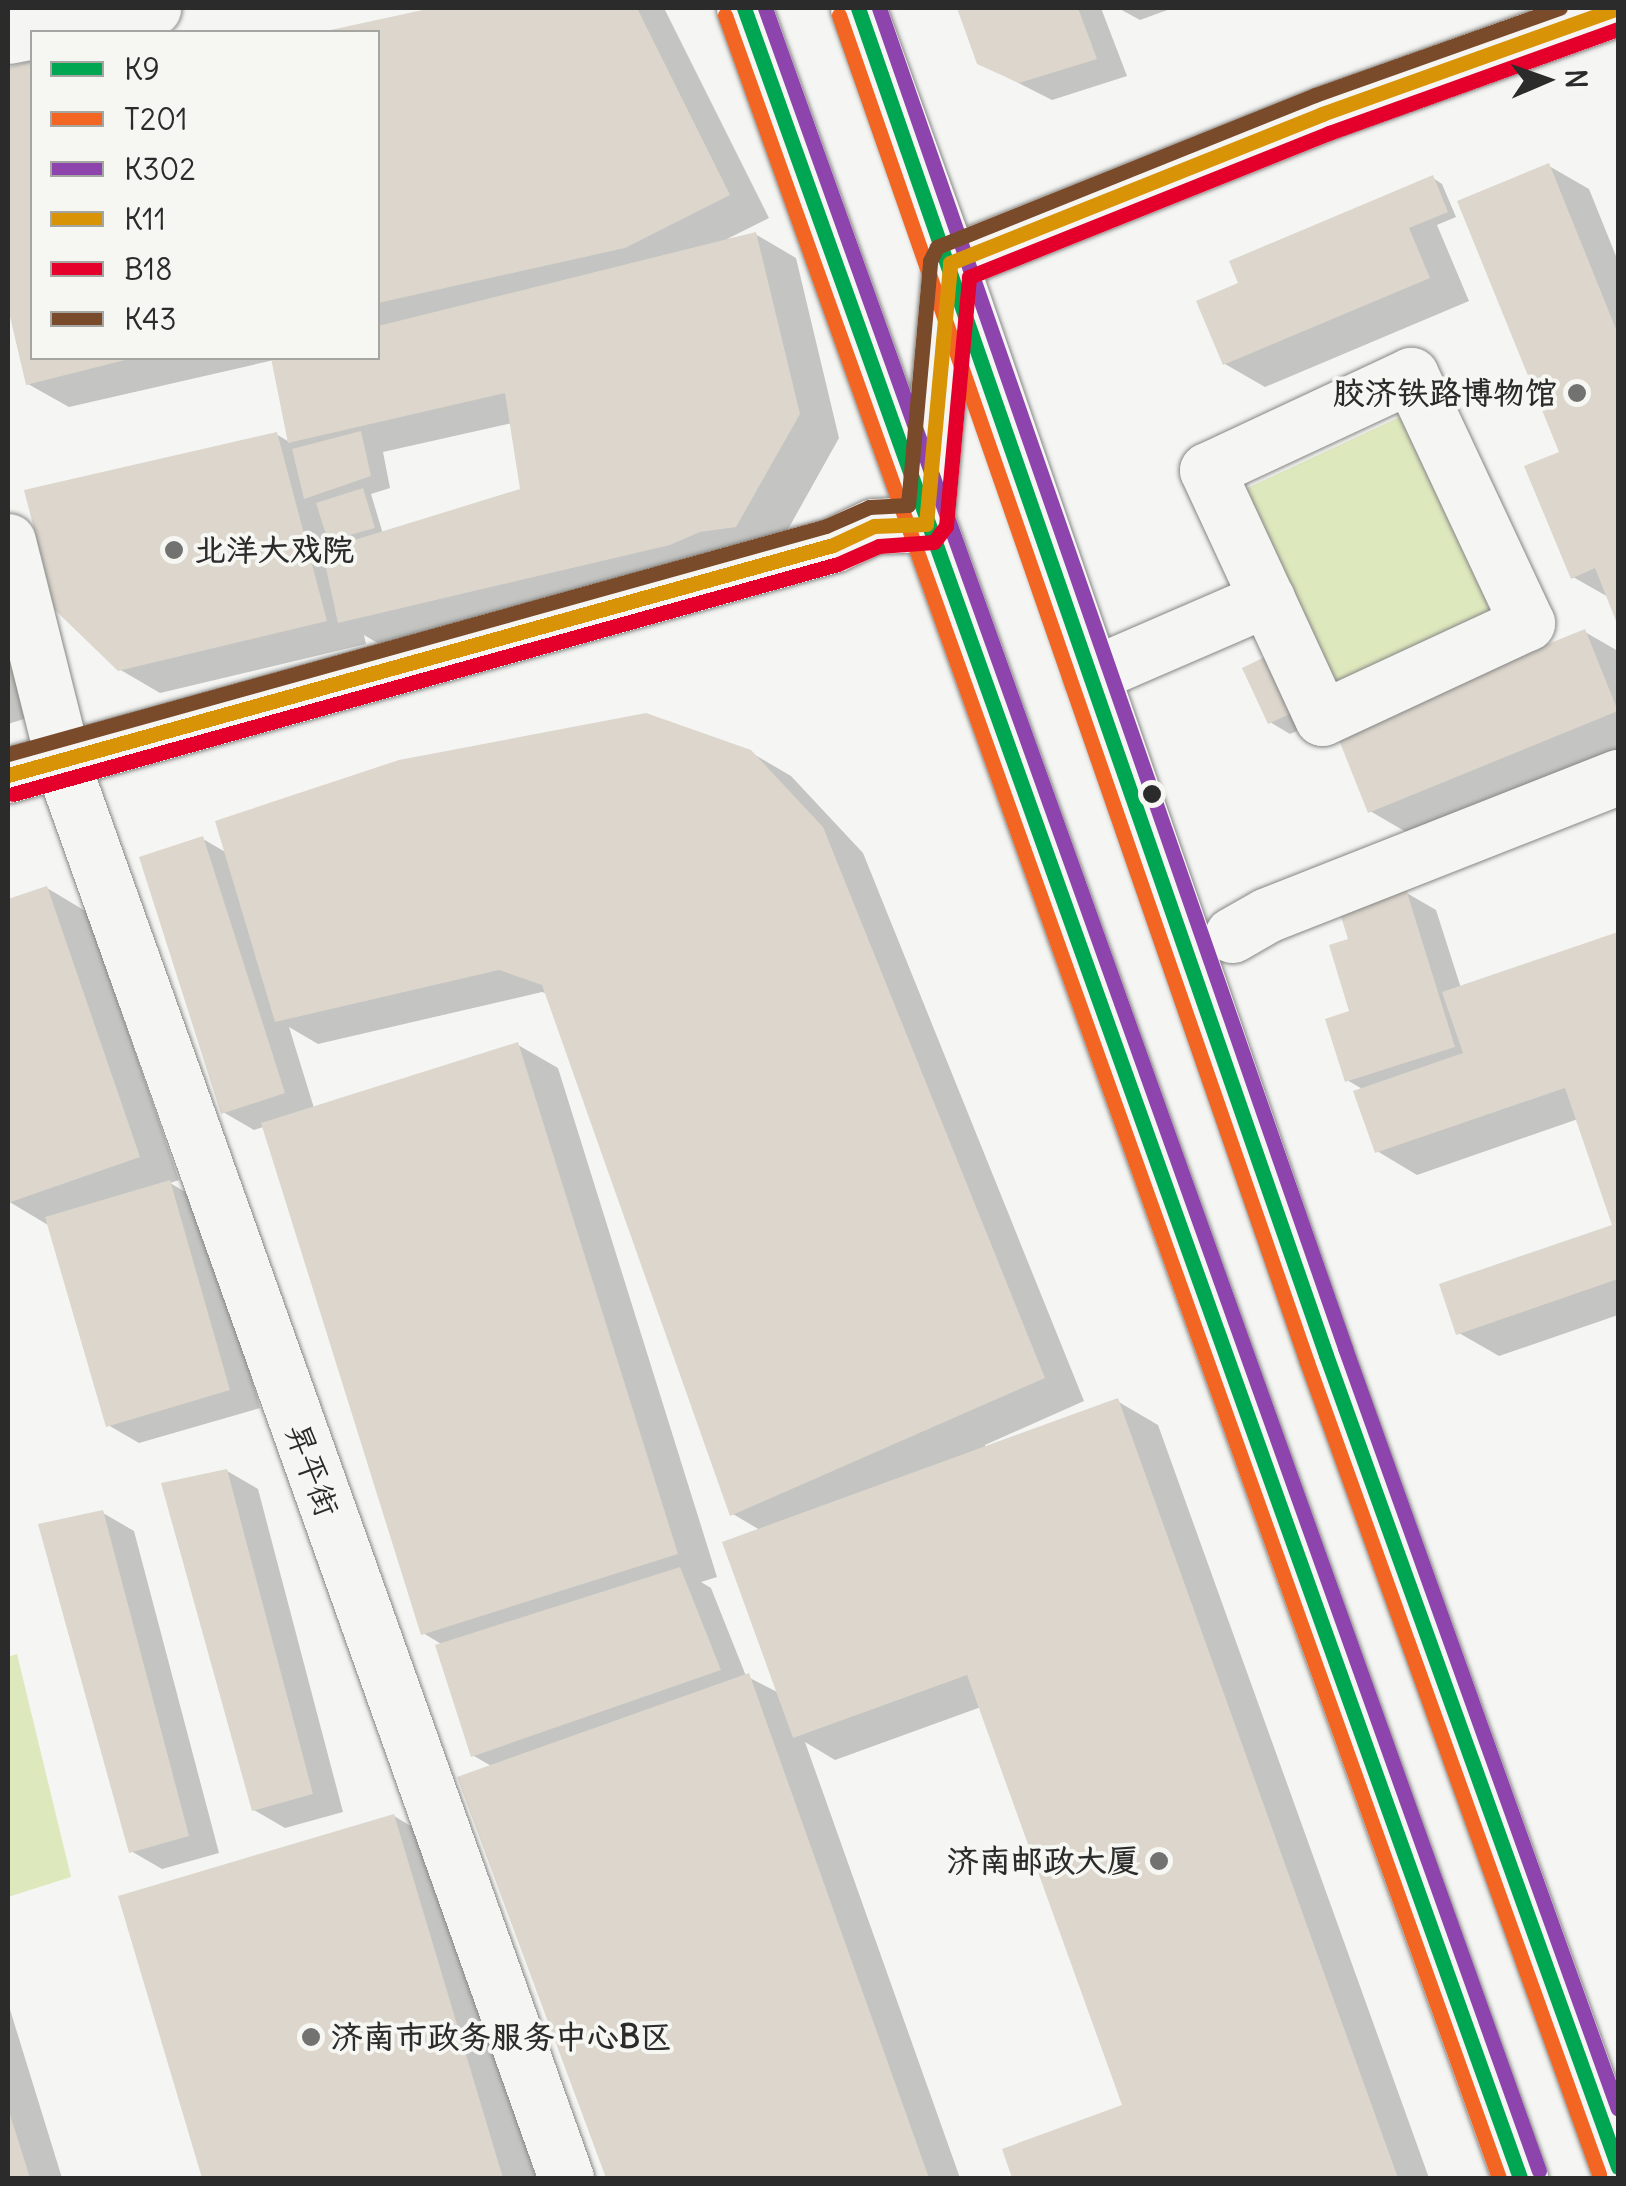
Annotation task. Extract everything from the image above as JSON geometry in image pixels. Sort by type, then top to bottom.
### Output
[{"type":"main road","points":[[39,30],[153,8]]},
{"type":"main road","points":[[744,8],[1520,2178]]},
{"type":"main road","points":[[858,8],[1326,1355],[1618,2167]]},
{"type":"main road","points":[[950,264],[1322,114],[1618,8]]},
{"type":"main road","points":[[926,524],[950,264]]},
{"type":"main road","points":[[1412,375],[1527,623],[1322,718],[1244,610],[1207,470],[1412,375]]},
{"type":"main road","points":[[8,774],[832,546],[874,526],[926,524]]},
{"type":"main road","name":"昇平街","points":[[8,542],[61,760],[566,2178]]},
{"type":"main road","points":[[1092,675],[1244,610]]},
{"type":"main road","points":[[1232,935],[1266,915],[1618,776]]},
{"type":"green space","points":[[1404,415],[1497,618],[1335,693],[1243,490]]},
{"type":"green space","points":[[17,1654],[71,1877],[8,1897],[8,1657]]},
{"type":"building","points":[[432,8],[637,8],[730,195],[625,248],[380,303],[380,30],[331,30]]},
{"type":"building","points":[[957,8],[1078,8],[1097,59],[1019,83],[977,64]]},
{"type":"building","points":[[30,62],[30,360],[125,360],[26,385],[8,308],[8,67]]},
{"type":"building","name":"胶济铁路博物馆","points":[[1549,163],[1618,334],[1618,626],[1595,568],[1571,579],[1524,466],[1559,452],[1457,201]]},
{"type":"building","points":[[1433,175],[1448,212],[1409,228],[1430,278],[1223,365],[1196,301],[1238,283],[1229,261]]},
{"type":"building","points":[[756,232],[800,414],[736,527],[700,532],[670,545],[338,623],[322,550],[520,489],[505,393],[288,443],[271,360],[380,360],[380,326]]},
{"type":"building","points":[[361,431],[371,476],[304,499],[292,449]]},
{"type":"building","name":"北洋大戏院","points":[[277,432],[327,621],[118,671],[55,610],[24,490]]},
{"type":"building","points":[[363,488],[375,528],[328,541],[316,503]]},
{"type":"building","points":[[1585,629],[1618,711],[1368,813],[1335,730]]},
{"type":"building","points":[[1277,651],[1303,708],[1268,724],[1242,668]]},
{"type":"building","points":[[646,713],[751,750],[823,827],[1045,1378],[730,1516],[542,985],[499,970],[275,1022],[215,821],[399,760]]},
{"type":"building","points":[[203,836],[285,1093],[221,1114],[139,857]]},
{"type":"building","points":[[47,886],[140,1157],[8,1203],[8,899]]},
{"type":"building","points":[[1406,889],[1455,1047],[1345,1082],[1325,1019],[1349,1011],[1329,945],[1348,939],[1339,910]]},
{"type":"building","points":[[1618,932],[1618,1279],[1456,1335],[1439,1284],[1612,1225],[1565,1088],[1375,1153],[1353,1091],[1463,1053],[1442,992]]},
{"type":"building","points":[[518,1042],[678,1554],[421,1635],[261,1123]]},
{"type":"building","points":[[170,1180],[230,1390],[106,1427],[45,1217]]},
{"type":"building","name":"济南邮政大厦","points":[[1118,1398],[1398,2178],[1012,2178],[1002,2149],[1122,2105],[967,1675],[793,1738],[722,1542]]},
{"type":"building","points":[[227,1469],[313,1794],[252,1811],[161,1483]]},
{"type":"building","points":[[103,1510],[189,1836],[129,1853],[38,1524]]},
{"type":"building","points":[[680,1567],[721,1670],[471,1757],[435,1645]]},
{"type":"building","points":[[749,1673],[929,2178],[606,2178],[457,1777]]},
{"type":"building","name":"济南市政务服务中心B区","points":[[394,1814],[503,2178],[202,2178],[118,1896]]},
{"type":"building","points":[[8,2108],[30,2178],[8,2178]]},
{"type":"transit line","name":"K9","points":[[744,8],[1520,2178]]},
{"type":"transit line","name":"K302","points":[[765,8],[1539,2171]]},
{"type":"transit line","name":"K9","points":[[858,8],[1326,1355],[1618,2167]]},
{"type":"transit line","name":"K302","points":[[879,8],[1345,1348],[1618,2109]]},
{"type":"transit line","name":"K43","points":[[8,754],[826,526],[869,507],[908,505],[930,261],[937,247],[1315,95],[1560,8]]},
{"type":"transit line","name":"K11","points":[[8,775],[833,545],[874,526],[926,524],[950,263],[1322,114],[1618,8]]},
{"type":"transit line","name":"T201","points":[[725,15],[1499,2178]]},
{"type":"transit line","name":"T201","points":[[839,15],[1307,1362],[1599,2174]]},
{"type":"transit line","name":"B18","points":[[13,794],[838,564],[879,546],[934,542],[946,526],[969,277],[1329,133],[1618,29]]},
{"type":"place","name":"胶济铁路博物馆","points":[[1577,393]]},
{"type":"place","name":"北洋大戏院","points":[[174,550]]},
{"type":"place","name":"济南邮政大厦","points":[[1159,1861]]},
{"type":"place","name":"济南市政务服务中心B区","points":[[311,2037]]}]
